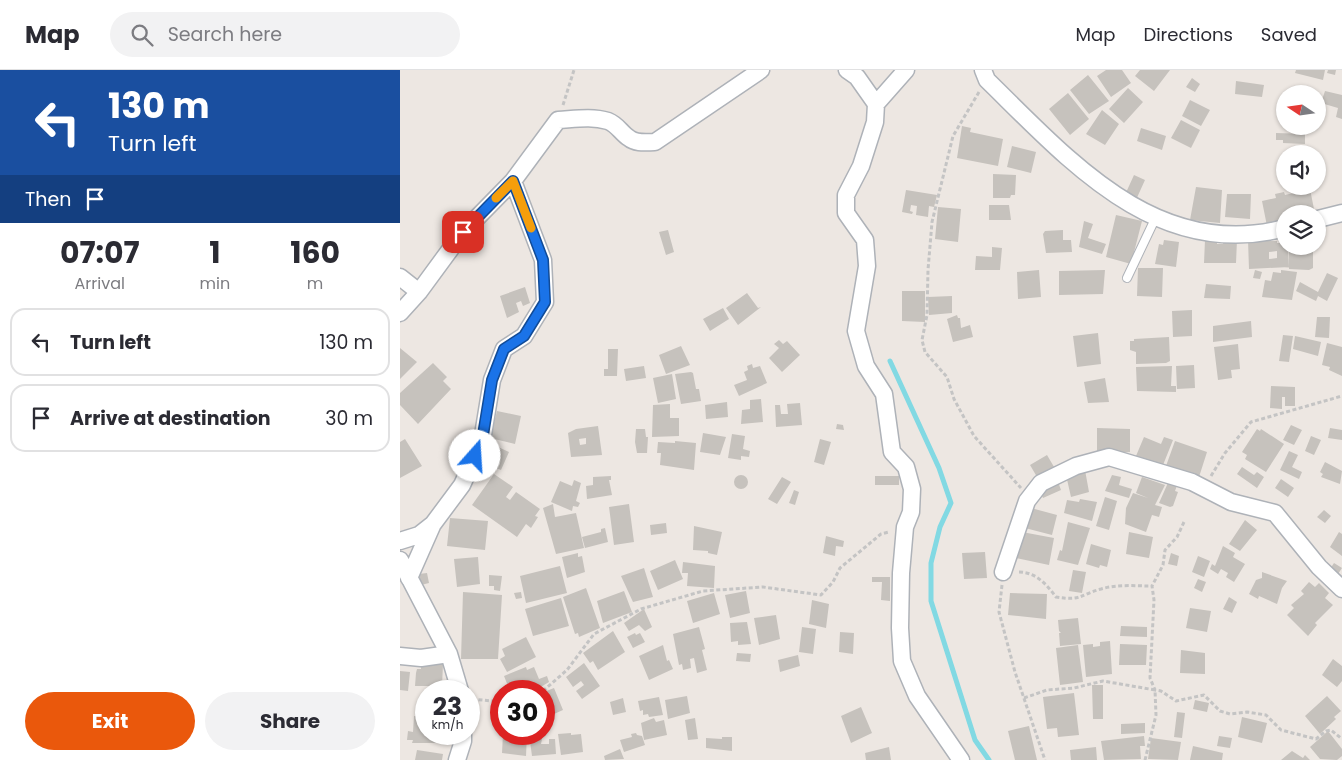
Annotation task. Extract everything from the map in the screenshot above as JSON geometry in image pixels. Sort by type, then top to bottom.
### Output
[{"type":"street","points":[[400,313],[419,292],[463,232],[513,181],[558,120],[579,118],[609,122],[621,128],[628,138],[640,143],[655,142],[762,70]]},
{"type":"street","points":[[847,70],[857,77],[876,104]]},
{"type":"street","points":[[906,70],[876,104],[875,122],[861,166],[846,196],[846,213],[865,240],[867,266],[856,331],[866,366],[884,394],[892,452],[906,466],[912,489],[911,512],[905,527],[900,628],[902,660],[917,696],[961,760]]},
{"type":"street","points":[[985,75],[1076,166],[1113,195],[1155,219],[1199,230],[1234,234],[1267,233],[1276,230]]},
{"type":"street","points":[[409,578],[433,524],[462,485],[482,441],[492,380],[504,349],[524,336],[545,302],[543,260],[513,181]]},
{"type":"street","points":[[1326,217],[1342,212]]},
{"type":"street","points":[[400,277],[419,292]]},
{"type":"street","points":[[1003,572],[1030,497],[1040,484],[1076,466],[1109,457],[1192,482],[1231,502],[1275,513],[1319,566],[1342,589]]},
{"type":"street","points":[[400,541],[419,535],[433,524]]},
{"type":"street","points":[[400,560],[449,654],[457,680]]},
{"type":"street","points":[[400,656],[421,658],[449,654]]},
{"type":"street","points":[[457,760],[463,745]]},
{"type":"lane","points":[[1127,278],[1155,219]]},
{"type":"path","points":[[558,120],[574,70]]},
{"type":"path","points":[[985,75],[952,136],[932,222],[928,270],[928,315],[922,340],[926,352],[947,377],[954,400],[974,436],[1000,467],[1030,497]]},
{"type":"path","points":[[1192,482],[1211,477],[1226,453],[1250,422],[1342,396]]},
{"type":"path","points":[[1145,760],[1156,715],[1155,690],[1150,678],[1154,600],[1152,586],[1163,565],[1166,550],[1184,522]]},
{"type":"path","points":[[555,680],[567,670],[594,634],[641,609],[703,591],[763,588],[821,595],[833,582],[840,568],[881,534],[905,527]]},
{"type":"path","points":[[1045,760],[1024,698],[1000,612],[1003,572],[1024,572],[1044,581],[1056,597],[1066,598],[1081,598],[1101,589],[1152,586]]},
{"type":"path","points":[[1024,698],[1047,690],[1074,688],[1103,681],[1161,691],[1176,701],[1204,695],[1220,711],[1230,714],[1248,712],[1266,715],[1281,730],[1309,739],[1316,739],[1326,731],[1331,730],[1342,739]]},
{"type":"building","points":[[1106,70],[1122,70],[1131,83],[1111,97],[1097,76]]},
{"type":"building","points":[[1140,70],[1170,70],[1154,91],[1135,76]]},
{"type":"building","points":[[1296,70],[1325,70],[1323,80],[1295,73]]},
{"type":"building","points":[[1328,70],[1336,70],[1335,75],[1327,73]]},
{"type":"building","points":[[1088,75],[1109,101],[1089,114],[1070,90]]},
{"type":"building","points":[[1192,78],[1200,84],[1195,92],[1186,87]]},
{"type":"building","points":[[1236,81],[1264,85],[1262,97],[1235,94]]},
{"type":"building","points":[[1128,88],[1143,102],[1124,123],[1109,109]]},
{"type":"building","points":[[1326,91],[1342,95],[1342,119],[1336,117],[1338,108],[1326,104]]},
{"type":"building","points":[[1068,93],[1089,119],[1070,135],[1049,109]]},
{"type":"building","points":[[1190,100],[1210,110],[1201,126],[1182,116]]},
{"type":"building","points":[[1102,110],[1119,124],[1105,145],[1086,134]]},
{"type":"building","points":[[1181,120],[1200,130],[1191,148],[1171,138]]},
{"type":"building","points":[[962,126],[971,128],[970,132],[1003,139],[998,166],[957,158]]},
{"type":"building","points":[[1141,128],[1166,136],[1162,150],[1137,141]]},
{"type":"building","points":[[1276,135],[1305,135],[1305,144],[1283,143],[1283,140],[1276,140]]},
{"type":"building","points":[[1012,146],[1036,152],[1031,173],[1007,167]]},
{"type":"building","points":[[993,174],[1016,175],[1015,195],[1011,195],[1010,198],[993,198]]},
{"type":"building","points":[[1134,175],[1145,180],[1135,202],[1124,197]]},
{"type":"building","points":[[1196,187],[1222,190],[1220,223],[1190,220]]},
{"type":"building","points":[[906,190],[937,195],[934,207],[929,206],[928,217],[916,215],[917,206],[911,205],[910,211],[913,212],[912,214],[902,212]]},
{"type":"building","points":[[1227,194],[1251,194],[1250,219],[1225,217]]},
{"type":"building","points":[[1275,194],[1311,195],[1313,205],[1276,205],[1276,224],[1267,226],[1262,201],[1276,198]]},
{"type":"building","points":[[989,205],[1009,205],[1011,220],[989,220]]},
{"type":"building","points":[[938,207],[961,209],[958,242],[935,239]]},
{"type":"building","points":[[1116,215],[1142,221],[1131,264],[1106,257]]},
{"type":"building","points":[[1084,221],[1093,224],[1088,238],[1106,244],[1102,254],[1079,247]]},
{"type":"building","points":[[668,230],[674,252],[666,255],[659,232]]},
{"type":"building","points":[[1063,230],[1063,240],[1071,240],[1072,252],[1046,253],[1043,234],[1045,231]]},
{"type":"building","points":[[1164,240],[1179,242],[1176,267],[1155,264],[1159,244],[1163,245]]},
{"type":"building","points":[[1205,240],[1217,240],[1217,244],[1223,244],[1224,240],[1237,240],[1236,263],[1204,263]]},
{"type":"building","points":[[1248,240],[1276,241],[1276,251],[1269,252],[1269,259],[1277,258],[1277,255],[1288,255],[1289,267],[1249,269]]},
{"type":"building","points":[[992,247],[1002,248],[1000,270],[975,270],[976,256],[992,257]]},
{"type":"building","points":[[1289,255],[1313,255],[1313,268],[1309,270],[1289,269]]},
{"type":"building","points":[[1138,268],[1163,268],[1162,297],[1137,296]]},
{"type":"building","points":[[1039,270],[1041,297],[1018,299],[1017,272]]},
{"type":"building","points":[[1105,270],[1103,294],[1059,295],[1059,271]]},
{"type":"building","points":[[1255,270],[1262,272],[1260,279],[1253,278]]},
{"type":"building","points":[[1281,270],[1297,272],[1292,300],[1262,297],[1265,280],[1271,281],[1273,272],[1281,273]]},
{"type":"building","points":[[1327,273],[1338,278],[1327,301],[1318,296],[1316,301],[1296,291],[1300,282],[1318,292]]},
{"type":"building","points":[[1206,284],[1231,286],[1230,299],[1204,298]]},
{"type":"building","points":[[525,287],[530,303],[523,306],[521,301],[516,303],[519,312],[507,318],[500,296]]},
{"type":"building","points":[[902,291],[925,291],[925,322],[902,321]]},
{"type":"building","points":[[747,293],[758,308],[761,307],[738,325],[726,308]]},
{"type":"building","points":[[952,296],[952,313],[929,315],[928,297]]},
{"type":"building","points":[[723,308],[729,319],[710,331],[703,319]]},
{"type":"building","points":[[1192,310],[1192,336],[1173,337],[1172,311]]},
{"type":"building","points":[[957,315],[960,318],[961,328],[970,325],[973,337],[953,342],[947,319]]},
{"type":"building","points":[[1317,317],[1330,317],[1329,338],[1315,337]]},
{"type":"building","points":[[1251,321],[1252,337],[1213,342],[1213,326]]},
{"type":"building","points":[[1098,333],[1101,364],[1077,367],[1073,336]]},
{"type":"building","points":[[1283,335],[1293,336],[1289,362],[1279,361]]},
{"type":"building","points":[[1295,336],[1321,342],[1318,356],[1293,349]]},
{"type":"building","points":[[1169,337],[1170,361],[1166,363],[1136,364],[1136,352],[1130,350],[1130,341],[1134,341],[1134,339]]},
{"type":"building","points":[[779,340],[783,344],[787,341],[800,355],[782,372],[769,358],[779,348],[774,344]]},
{"type":"building","points":[[1327,343],[1342,347],[1342,376],[1329,370],[1330,367],[1322,365]]},
{"type":"building","points":[[1238,344],[1240,369],[1231,370],[1232,378],[1218,380],[1214,347]]},
{"type":"building","points":[[681,346],[690,365],[666,374],[659,355]]},
{"type":"building","points":[[400,348],[417,362],[400,379]]},
{"type":"building","points":[[608,349],[618,349],[617,376],[604,376],[604,369],[608,369]]},
{"type":"building","points":[[433,363],[447,377],[443,381],[451,389],[418,424],[400,405],[400,393]]},
{"type":"building","points":[[752,364],[753,368],[760,366],[767,383],[739,396],[734,385],[747,380],[744,372],[748,370],[747,366]]},
{"type":"building","points":[[1194,365],[1195,388],[1177,389],[1176,366]]},
{"type":"building","points":[[644,366],[646,378],[626,381],[624,369]]},
{"type":"building","points":[[1172,366],[1171,386],[1176,386],[1176,392],[1137,391],[1136,367]]},
{"type":"building","points":[[693,373],[696,389],[699,389],[701,401],[681,404],[675,374]]},
{"type":"building","points":[[672,374],[676,399],[658,403],[653,378]]},
{"type":"building","points":[[1105,378],[1109,402],[1088,403],[1084,382]]},
{"type":"building","points":[[1271,386],[1295,387],[1295,406],[1285,406],[1285,397],[1282,397],[1282,409],[1270,408]]},
{"type":"building","points":[[761,399],[763,422],[741,424],[742,410],[750,409],[750,400]]},
{"type":"building","points":[[727,402],[728,417],[706,419],[705,405]]},
{"type":"building","points":[[800,403],[802,425],[776,427],[775,405],[780,405],[781,414],[788,414],[787,404]]},
{"type":"building","points":[[670,404],[670,418],[679,418],[679,436],[652,437],[653,405]]},
{"type":"building","points":[[497,411],[521,416],[515,444],[490,438]]},
{"type":"building","points":[[837,424],[843,425],[844,430],[836,429]]},
{"type":"building","points":[[1291,425],[1302,430],[1294,445],[1283,440]]},
{"type":"building","points":[[598,426],[602,455],[571,457],[568,433],[576,429]],"holes":[[[586,438],[586,444],[580,445],[579,439]]]},
{"type":"building","points":[[1097,428],[1130,429],[1130,452],[1097,453]]},
{"type":"building","points":[[1330,428],[1342,430],[1342,440],[1328,438]]},
{"type":"building","points":[[636,429],[645,429],[646,437],[648,437],[647,453],[637,453],[635,442]]},
{"type":"building","points":[[1257,429],[1260,431],[1261,429],[1284,444],[1266,472],[1245,459],[1247,455],[1242,452]]},
{"type":"building","points":[[703,433],[726,437],[720,455],[700,452]]},
{"type":"building","points":[[732,434],[745,436],[743,449],[750,451],[749,457],[741,456],[741,460],[728,458]]},
{"type":"building","points":[[1311,436],[1321,440],[1314,455],[1305,451]]},
{"type":"building","points":[[1144,437],[1161,444],[1164,437],[1173,440],[1163,465],[1136,456]]},
{"type":"building","points":[[405,439],[422,466],[400,478],[400,442]]},
{"type":"building","points":[[820,439],[831,442],[824,465],[814,462]]},
{"type":"building","points":[[675,441],[696,443],[694,470],[660,465],[661,453],[657,453],[658,442],[675,443]]},
{"type":"building","points":[[1175,441],[1207,452],[1199,477],[1166,466]]},
{"type":"building","points":[[487,442],[509,452],[501,470],[479,461]]},
{"type":"building","points":[[1289,451],[1298,455],[1292,467],[1302,472],[1299,479],[1280,470]]},
{"type":"building","points":[[1047,455],[1057,472],[1040,482],[1030,465]]},
{"type":"building","points":[[1325,462],[1342,471],[1340,484],[1321,477],[1323,474],[1320,472]]},
{"type":"building","points":[[1242,467],[1254,475],[1257,472],[1264,477],[1257,488],[1237,474]]},
{"type":"building","points":[[1085,470],[1089,492],[1071,497],[1066,475]]},
{"type":"building","points":[[494,474],[513,487],[506,497],[510,500],[516,492],[540,509],[535,516],[538,517],[531,528],[526,524],[517,537],[472,505]]},
{"type":"building","points":[[738,475],[744,475],[748,482],[744,489],[738,489],[734,485],[734,479]]},
{"type":"building","points":[[1112,475],[1121,477],[1119,485],[1132,489],[1129,498],[1105,491]]},
{"type":"building","points":[[611,476],[611,480],[609,480],[612,495],[587,499],[586,486],[593,485],[593,477]]},
{"type":"building","points":[[875,476],[899,476],[899,485],[875,485]]},
{"type":"building","points":[[1171,476],[1179,480],[1175,491],[1178,492],[1173,506],[1170,507],[1159,503]]},
{"type":"building","points":[[782,477],[791,482],[777,504],[768,499]]},
{"type":"building","points":[[1142,477],[1165,485],[1155,505],[1162,507],[1159,517],[1152,515],[1146,532],[1125,524],[1126,508],[1133,493],[1148,498],[1136,493]]},
{"type":"building","points":[[1057,479],[1061,490],[1043,498],[1038,488]]},
{"type":"building","points":[[1281,479],[1294,488],[1288,497],[1275,488]]},
{"type":"building","points":[[574,480],[581,483],[576,501],[580,503],[578,507],[573,506],[572,511],[551,502],[560,481],[572,486]]},
{"type":"building","points":[[794,490],[799,492],[795,505],[789,503]]},
{"type":"building","points":[[1105,497],[1117,501],[1109,530],[1096,526]]},
{"type":"building","points":[[1080,499],[1097,502],[1092,521],[1064,513],[1067,500],[1079,502]]},
{"type":"building","points":[[553,504],[555,517],[576,513],[584,548],[556,554],[543,508]]},
{"type":"building","points":[[629,504],[634,542],[614,545],[609,507]]},
{"type":"building","points":[[1031,508],[1057,515],[1052,535],[1025,528]]},
{"type":"building","points":[[1324,510],[1331,516],[1325,523],[1317,517]]},
{"type":"building","points":[[450,518],[488,521],[485,550],[447,546]]},
{"type":"building","points":[[1245,520],[1257,530],[1240,551],[1229,544]]},
{"type":"building","points":[[1068,522],[1090,528],[1078,565],[1057,560],[1060,550],[1062,551]]},
{"type":"building","points":[[666,523],[667,533],[651,535],[650,525]]},
{"type":"building","points":[[694,526],[722,532],[717,555],[708,553],[708,551],[693,550]]},
{"type":"building","points":[[605,528],[608,542],[585,548],[582,537],[601,532],[601,529]]},
{"type":"building","points":[[1022,532],[1054,538],[1049,565],[1016,558]]},
{"type":"building","points":[[1129,532],[1153,537],[1149,558],[1126,554]]},
{"type":"building","points":[[1339,532],[1342,534],[1342,556],[1330,547]]},
{"type":"building","points":[[826,536],[844,541],[843,547],[836,546],[835,556],[823,553]]},
{"type":"building","points":[[1091,544],[1111,550],[1107,567],[1100,565],[1099,568],[1086,564]]},
{"type":"building","points":[[1223,546],[1235,553],[1233,557],[1245,564],[1234,582],[1226,577],[1228,573],[1221,569],[1218,574],[1210,569],[1212,564],[1215,566]]},
{"type":"building","points":[[985,552],[987,578],[964,579],[962,553]]},
{"type":"building","points":[[578,553],[578,557],[582,556],[585,572],[567,578],[562,557]]},
{"type":"building","points":[[1171,553],[1179,556],[1177,566],[1168,564]]},
{"type":"building","points":[[1198,556],[1210,561],[1204,577],[1192,572]]},
{"type":"building","points":[[478,557],[480,584],[457,587],[454,559]]},
{"type":"building","points":[[675,560],[683,579],[658,590],[650,571]]},
{"type":"building","points":[[683,562],[715,566],[714,588],[687,586],[688,573],[682,573]]},
{"type":"building","points":[[1334,563],[1342,568],[1338,574],[1330,569]]},
{"type":"building","points":[[560,566],[567,593],[526,603],[520,576]]},
{"type":"building","points":[[644,568],[653,597],[633,602],[621,576]]},
{"type":"building","points":[[1073,570],[1086,572],[1082,593],[1069,591]]},
{"type":"building","points":[[1262,572],[1287,581],[1282,588],[1277,604],[1259,596],[1258,599],[1249,594],[1256,580],[1262,578]]},
{"type":"building","points":[[427,573],[429,583],[421,585],[419,574]]},
{"type":"building","points":[[489,575],[502,576],[500,591],[494,590],[494,586],[489,586]]},
{"type":"building","points":[[872,577],[890,577],[890,601],[881,600],[882,582],[872,582]]},
{"type":"building","points":[[1198,579],[1206,582],[1202,592],[1194,588]]},
{"type":"building","points":[[1309,582],[1315,587],[1319,583],[1329,593],[1325,598],[1333,605],[1315,623],[1317,625],[1308,636],[1287,615],[1294,608],[1291,605],[1304,594],[1301,591]]},
{"type":"building","points":[[586,588],[600,628],[579,637],[578,633],[575,634],[563,597]]},
{"type":"building","points":[[624,591],[632,612],[603,623],[597,601]]},
{"type":"building","points":[[746,591],[750,613],[730,618],[725,595]]},
{"type":"building","points":[[463,592],[502,595],[498,659],[461,659]]},
{"type":"building","points":[[521,592],[522,598],[516,599],[514,593]]},
{"type":"building","points":[[714,593],[720,614],[693,623],[687,601]]},
{"type":"building","points":[[1010,593],[1047,594],[1046,619],[1008,615]]},
{"type":"building","points":[[1229,597],[1237,602],[1232,613],[1223,609]]},
{"type":"building","points":[[561,598],[569,626],[533,636],[525,609]]},
{"type":"building","points":[[812,600],[829,604],[826,628],[809,624]]},
{"type":"building","points":[[1190,608],[1211,611],[1207,632],[1186,628]]},
{"type":"building","points":[[644,609],[652,627],[645,631],[639,625],[629,631],[624,623]]},
{"type":"building","points":[[776,615],[780,639],[759,645],[754,618]]},
{"type":"building","points":[[1078,618],[1081,644],[1060,646],[1059,633],[1061,633],[1058,620]]},
{"type":"building","points":[[747,622],[751,644],[738,645],[738,641],[731,642],[730,623]]},
{"type":"building","points":[[1121,626],[1147,627],[1147,637],[1120,636]]},
{"type":"building","points":[[699,627],[705,649],[702,650],[707,670],[697,673],[694,658],[690,659],[691,668],[683,670],[682,664],[679,665],[673,634]]},
{"type":"building","points":[[802,627],[816,629],[813,654],[799,652]]},
{"type":"building","points":[[613,631],[625,652],[598,670],[593,661],[590,663],[583,653]]},
{"type":"building","points":[[840,632],[854,633],[853,654],[839,652]]},
{"type":"building","points":[[635,633],[636,635],[640,633],[645,642],[633,648],[627,637]]},
{"type":"building","points":[[526,637],[536,657],[507,672],[500,659],[505,656],[502,649]]},
{"type":"building","points":[[1110,641],[1112,674],[1086,677],[1083,645],[1093,644],[1093,647],[1100,646],[1100,642]]},
{"type":"building","points":[[1120,644],[1147,645],[1146,665],[1119,665]]},
{"type":"building","points":[[663,645],[667,661],[669,660],[673,669],[649,680],[639,656]]},
{"type":"building","points":[[1078,645],[1083,682],[1060,685],[1056,648]]},
{"type":"building","points":[[1181,650],[1205,653],[1205,674],[1180,673]]},
{"type":"building","points":[[737,653],[751,654],[750,662],[736,661]]},
{"type":"building","points":[[798,655],[800,666],[780,672],[778,660]]},
{"type":"building","points":[[1333,659],[1342,666],[1342,681],[1337,687],[1322,675]]},
{"type":"building","points":[[584,663],[600,686],[582,699],[576,691],[584,685],[581,681],[573,687],[566,677]]},
{"type":"building","points":[[421,664],[443,664],[442,680],[415,680],[417,669],[421,669]]},
{"type":"building","points":[[526,667],[527,670],[534,667],[539,679],[547,676],[548,680],[506,680],[504,676]]},
{"type":"building","points":[[400,671],[410,672],[408,691],[400,690]]},
{"type":"building","points":[[1092,685],[1103,685],[1103,719],[1093,719]]},
{"type":"building","points":[[555,690],[563,710],[555,714]]},
{"type":"building","points":[[1074,693],[1079,735],[1058,737],[1057,728],[1047,729],[1043,697]]},
{"type":"building","points":[[687,696],[690,713],[668,719],[665,700]]},
{"type":"building","points":[[1327,696],[1341,711],[1334,717],[1336,719],[1320,734],[1305,716]]},
{"type":"building","points":[[659,697],[663,715],[649,717],[648,714],[643,715],[643,710],[640,711],[638,701]]},
{"type":"building","points":[[623,698],[626,712],[613,715],[610,702]]},
{"type":"building","points":[[1195,700],[1209,703],[1207,712],[1193,709]]},
{"type":"building","points":[[861,707],[872,733],[851,743],[841,716]]},
{"type":"building","points":[[1177,712],[1185,713],[1182,738],[1174,737]]},
{"type":"building","points":[[415,716],[415,743],[412,743],[413,740],[407,740],[408,731],[413,732]]},
{"type":"building","points":[[1242,717],[1267,723],[1262,743],[1238,737]]},
{"type":"building","points":[[654,718],[656,722],[664,720],[667,735],[644,740],[641,723]]},
{"type":"building","points":[[695,718],[698,739],[688,740],[685,720]]},
{"type":"building","points":[[1145,723],[1145,733],[1121,734],[1121,724]]},
{"type":"building","points":[[1029,726],[1037,760],[1015,760],[1008,731]]},
{"type":"building","points":[[1328,731],[1342,749],[1342,756],[1337,760],[1320,759],[1310,747]]},
{"type":"building","points":[[571,733],[571,735],[581,734],[583,752],[561,755],[558,734]]},
{"type":"building","points":[[636,733],[642,736],[645,745],[624,752],[620,740],[632,737],[631,734]]},
{"type":"building","points":[[1144,736],[1145,746],[1140,746],[1141,759],[1104,760],[1101,741]]},
{"type":"building","points":[[1219,736],[1232,738],[1230,748],[1217,746]]},
{"type":"building","points":[[722,737],[732,737],[732,751],[706,748],[706,738],[722,739]]},
{"type":"building","points":[[1151,738],[1181,742],[1178,760],[1148,759]]},
{"type":"building","points":[[555,739],[556,754],[532,756],[530,745],[555,745]]},
{"type":"building","points":[[502,745],[526,745],[526,756],[502,753]]},
{"type":"building","points":[[1193,746],[1223,753],[1222,760],[1190,760]]},
{"type":"building","points":[[889,747],[891,760],[866,760],[865,753]]},
{"type":"building","points":[[1096,747],[1097,760],[1071,760],[1070,750]]},
{"type":"building","points":[[620,749],[624,759],[605,760],[604,756]]},
{"type":"building","points":[[417,750],[443,754],[442,760],[415,760]]},
{"type":"building","points":[[1292,751],[1303,758],[1305,755],[1310,760],[1281,760]]},
{"type":"waterway","points":[[890,361],[939,468],[951,503],[940,527],[931,563],[931,601],[975,740],[989,760]]},
{"type":"slow traffic","points":[[496,198],[513,181],[531,228]]},
{"type":"route","points":[[463,232],[513,181],[543,260],[545,302],[524,336],[504,349],[492,380],[482,441],[475,456]]}]
